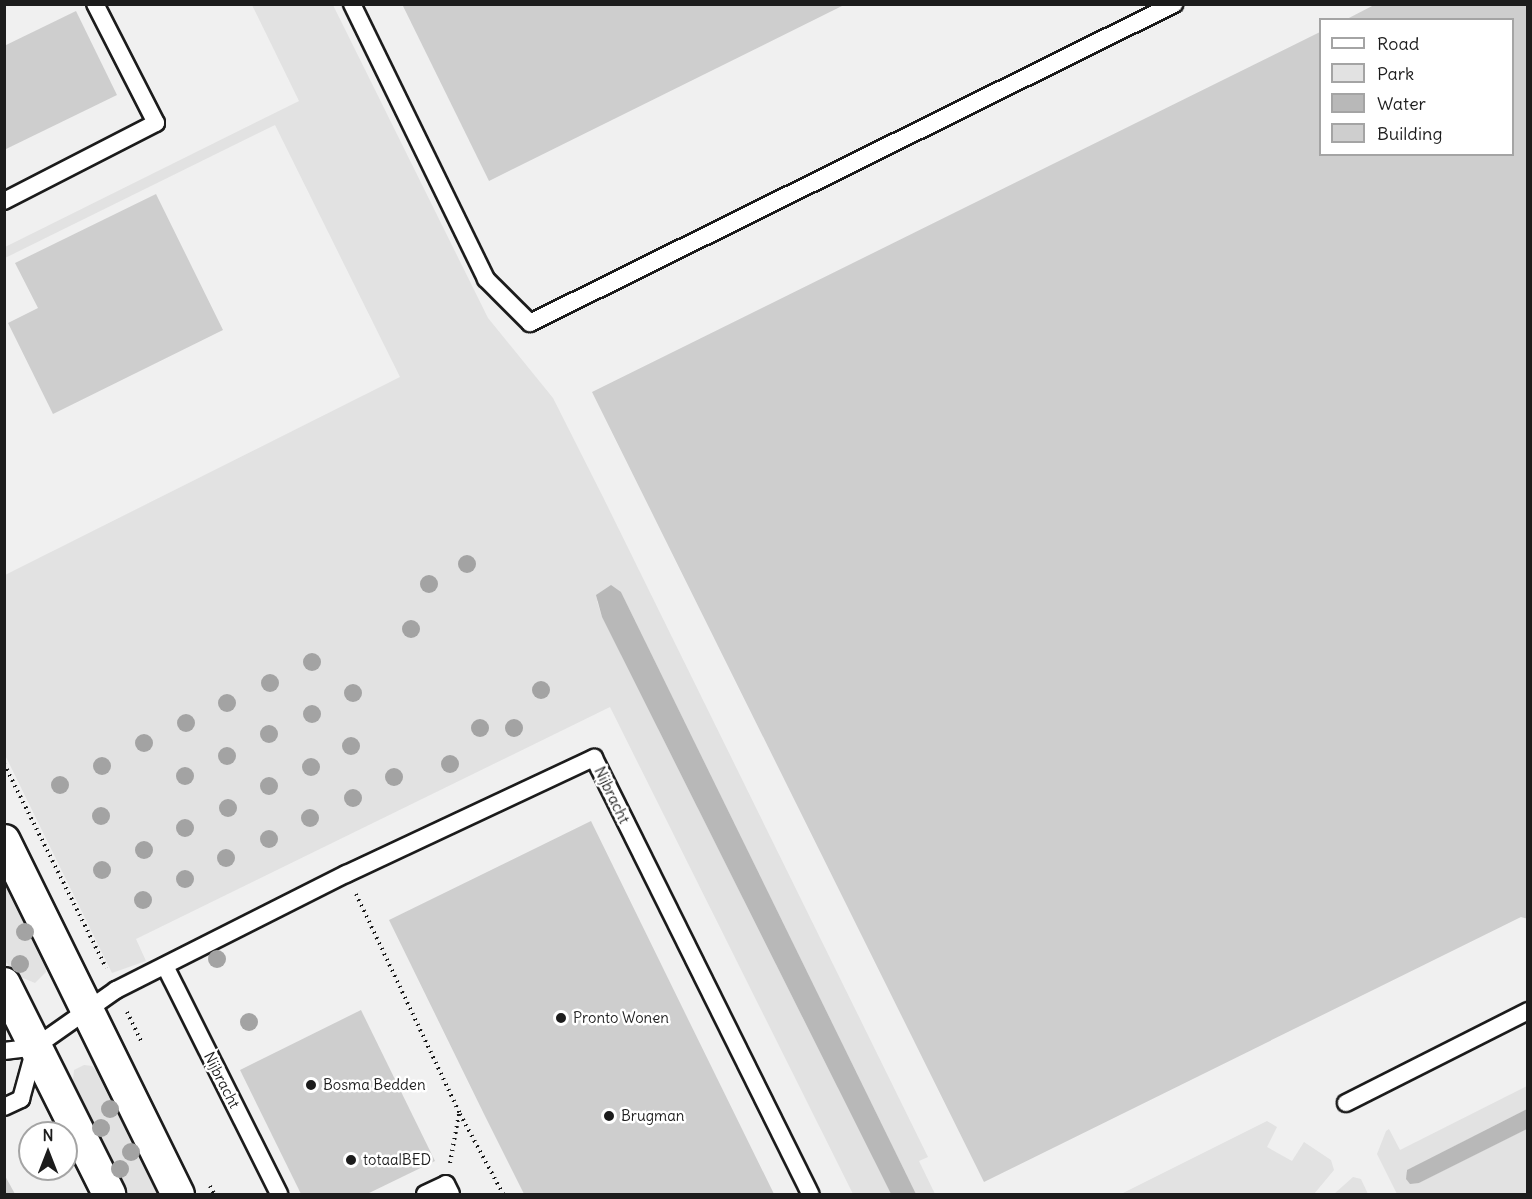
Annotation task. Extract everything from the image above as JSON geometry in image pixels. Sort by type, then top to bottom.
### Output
[{"type":"street","points":[[4,841],[178,1194]]},
{"type":"street","points":[[4,984],[109,1194]]},
{"type":"lane","points":[[4,201],[156,123],[95,4]]},
{"type":"lane","points":[[352,4],[486,279],[530,322],[1174,4]]},
{"type":"lane","name":"Nijbracht","points":[[4,1051],[35,1047],[116,990],[346,874],[594,758],[810,1194]]},
{"type":"lane","name":"Nijbracht","points":[[165,966],[279,1194]]},
{"type":"lane","points":[[1346,1103],[1527,1011]]},
{"type":"lane","points":[[4,1107],[21,1099],[35,1047]]},
{"type":"lane","points":[[425,1194],[448,1189]]},
{"type":"path","points":[[346,874],[460,1114],[503,1194]]},
{"type":"path","points":[[448,1189],[460,1114]]},
{"type":"shaded area","points":[[5,5],[1527,5],[1527,1194],[5,1194]]},
{"type":"green space","points":[[252,5],[333,5],[488,318],[553,398],[928,1157],[919,1161],[935,1194],[916,1194],[621,592],[597,601],[602,617],[891,1194],[853,1194],[610,707],[136,939],[146,961],[112,973],[5,755],[5,575],[400,377],[275,125],[5,258],[5,247],[299,101]]},
{"type":"green space","points":[[4,860],[45,954],[46,972],[35,983],[18,976],[5,961]]},
{"type":"green space","points":[[84,1065],[92,1066],[105,1079],[167,1194],[119,1194],[72,1089],[74,1070]]},
{"type":"green space","points":[[1527,1086],[1527,1109],[1406,1171],[1419,1183],[1527,1129],[1527,1194],[1397,1194],[1377,1154],[1386,1131],[1389,1129],[1400,1150]]},
{"type":"green space","points":[[1267,1121],[1277,1127],[1267,1147],[1292,1161],[1304,1142],[1331,1160],[1334,1170],[1314,1194],[1121,1194]]},
{"type":"green space","points":[[1353,1177],[1361,1179],[1368,1194],[1334,1194]]},
{"type":"water","points":[[611,585],[621,592],[916,1194],[891,1194],[602,617],[596,595]]},
{"type":"water","points":[[1527,1109],[1527,1129],[1419,1183],[1410,1184],[1406,1179],[1407,1170]]},
{"type":"building","points":[[402,4],[846,4],[489,181]]},
{"type":"building","points":[[1376,4],[1528,4],[1528,919],[1521,917],[984,1182],[592,392],[1319,32],[1319,156],[1514,156],[1514,18],[1349,18]]},
{"type":"building","points":[[76,11],[117,95],[4,150],[4,46]]},
{"type":"building","points":[[156,194],[223,330],[53,414],[8,323],[38,308],[15,263]]},
{"type":"building","points":[[591,821],[774,1194],[524,1194],[484,1114],[389,920]]},
{"type":"building","points":[[361,1010],[435,1161],[367,1194],[301,1194],[240,1070]]},
{"type":"building","points":[[4,1174],[15,1194],[4,1194]]},
{"type":"place","name":"Pronto Wonen","points":[[561,1018]]},
{"type":"place","name":"Bosma Bedden","points":[[311,1085]]},
{"type":"place","name":"Brugman","points":[[609,1116]]},
{"type":"place","name":"totaalBED","points":[[351,1160]]}]
